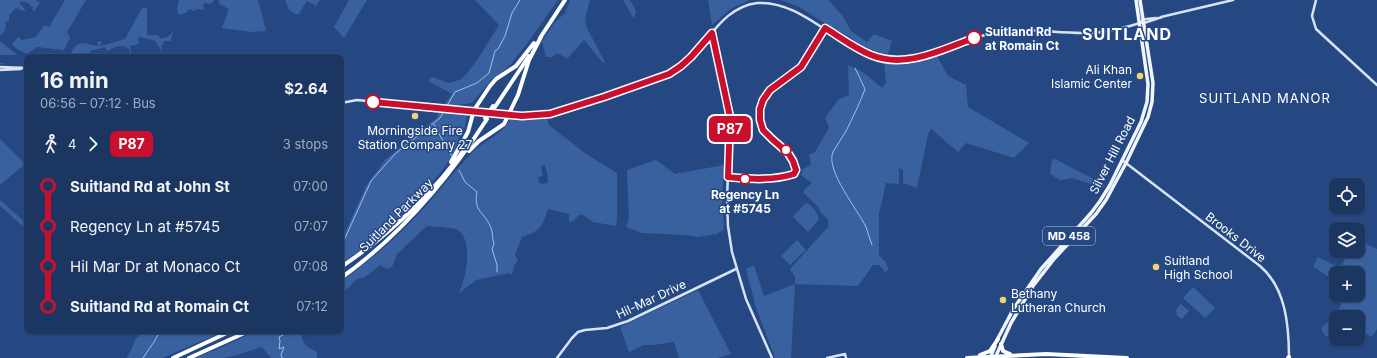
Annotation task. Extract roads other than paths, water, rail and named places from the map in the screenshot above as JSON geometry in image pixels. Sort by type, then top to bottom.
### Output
[{"type":"highway","name":"Suitland Parkway","points":[[494,106],[564,0]]},
{"type":"highway","name":"Suitland Parkway","points":[[344,276],[373,253],[402,226],[430,197],[452,171],[534,43],[564,0]]},
{"type":"highway","points":[[452,171],[475,145],[502,127],[518,95],[529,60],[541,37]]},
{"type":"highway","points":[[438,182],[451,164],[468,134],[471,126],[473,111],[493,81],[516,66],[534,43]]},
{"type":"highway","name":"Suitland Parkway","points":[[344,265],[368,248],[413,208],[438,182],[486,119]]},
{"type":"highway","points":[[172,358],[224,334]]},
{"type":"highway","points":[[189,358],[242,334]]},
{"type":"highway","points":[[973,358],[989,352],[998,339]]},
{"type":"highway","points":[[1001,344],[1005,353],[1016,355]]},
{"type":"highway","points":[[967,358],[1060,354],[1127,358]]},
{"type":"main road","name":"Silver Hill Road","points":[[993,357],[998,339],[1012,312],[1032,281],[1048,259],[1096,207],[1106,192],[1143,117],[1148,97],[1148,79],[1143,22],[1136,0]]},
{"type":"main road","name":"Silver Hill Road","points":[[993,357],[1030,290],[1054,259],[1098,211],[1106,200],[1148,117],[1153,96],[1152,73],[1140,0]]},
{"type":"street","points":[[344,102],[357,100],[531,117],[554,114],[658,79],[681,66],[691,57],[727,16],[750,4],[766,2],[789,7],[803,14],[855,47],[871,55],[881,58],[909,60],[985,35],[1000,32],[1019,30],[1087,33],[1115,29],[1232,0]]},
{"type":"street","points":[[1316,0],[1312,16],[1316,29],[1377,84]]},
{"type":"street","points":[[728,177],[760,180],[794,174],[796,172],[788,153],[763,130],[760,120],[760,109],[763,100],[770,90],[801,67],[825,28]]},
{"type":"street","points":[[712,33],[730,117],[726,192],[728,226],[736,269],[746,299],[772,358]]},
{"type":"street","points":[[704,42],[712,43],[714,45]]},
{"type":"street","points":[[0,67],[24,68]]},
{"type":"street","points":[[0,70],[24,68]]},
{"type":"street","name":"Brooks Drive","points":[[1122,160],[1260,266],[1269,275],[1274,283],[1285,312],[1287,321],[1289,358]]},
{"type":"street","name":"Hil-Mar Drive","points":[[557,358],[578,332],[611,327],[628,321],[736,269]]},
{"type":"street","points":[[827,358],[845,354],[846,358]]},
{"type":"waterway","points":[[344,240],[371,181],[395,154],[440,118],[455,92],[477,83],[489,73],[495,51],[498,49],[505,36],[512,13],[520,0]]},
{"type":"waterway","points":[[855,68],[865,89],[846,131],[833,152],[832,160],[838,179],[866,227],[872,245]]},
{"type":"waterway","points":[[434,124],[452,156]]},
{"type":"waterway","points":[[459,170],[465,182],[477,192],[476,199],[478,208],[491,228],[494,244],[492,249],[497,265],[497,272]]},
{"type":"waterway","points":[[143,358],[158,334]]},
{"type":"waterway","points":[[282,358],[281,355],[284,347],[279,349],[279,337],[283,334]]},
{"type":"place","name":"Suitland Rd at Romain Ct","points":[[974,38]]},
{"type":"place","name":"Ali Khan Islamic Center","points":[[1140,76]]},
{"type":"place","name":"Morningside Fire Station Company 27","points":[[415,116]]},
{"type":"place","name":"Regency Ln at #5745","points":[[745,179]]},
{"type":"place","name":"Suitland High School","points":[[1156,267]]},
{"type":"place","name":"Bethany Lutheran Church","points":[[1003,300]]},
{"type":"district","name":"SUITLAND","points":[[1127,34]]},
{"type":"district","name":"SUITLAND MANOR","points":[[1265,98]]}]
